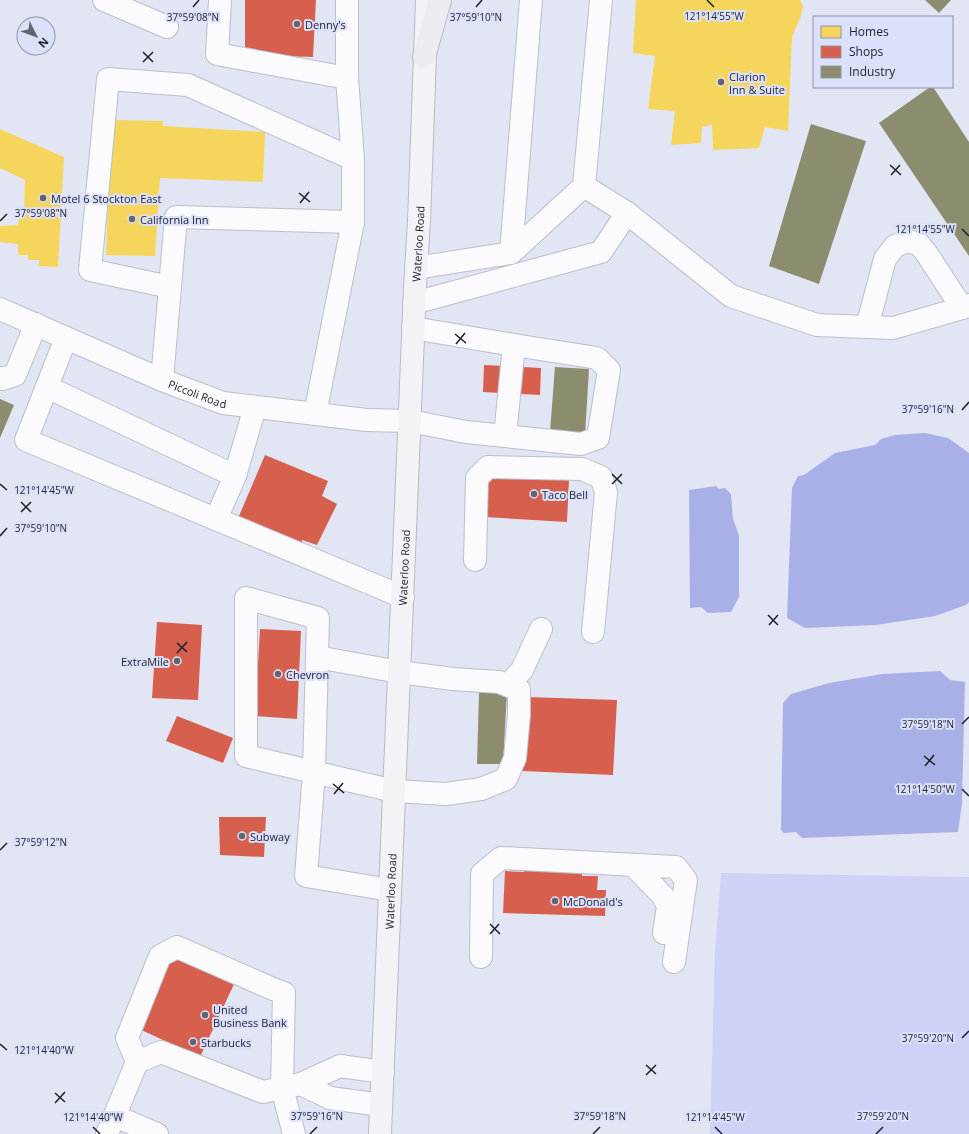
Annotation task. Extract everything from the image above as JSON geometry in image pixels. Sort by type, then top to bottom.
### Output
[{"type":"highway","points":[[424,57],[440,0]]},
{"type":"main road","name":"Waterloo Road","points":[[380,1134],[414,303],[419,222],[427,0]]},
{"type":"street","points":[[104,0],[167,27]]},
{"type":"street","points":[[220,0],[217,54],[347,78]]},
{"type":"street","points":[[315,414],[353,222],[353,159],[347,78],[348,0]]},
{"type":"street","points":[[511,253],[531,0]]},
{"type":"street","points":[[416,268],[511,253],[584,186],[601,0]]},
{"type":"street","points":[[170,287],[90,270],[108,79],[188,85],[353,159]]},
{"type":"street","points":[[584,186],[627,213],[732,296],[817,325],[866,327],[893,328],[966,307],[919,244],[907,241],[895,246],[885,259],[866,327]]},
{"type":"street","points":[[414,303],[601,252],[627,213]]},
{"type":"street","points":[[162,380],[176,217],[353,222]]},
{"type":"street","name":"Piccoli Road","points":[[0,309],[162,380],[223,403],[366,420],[410,421],[466,432],[581,444],[598,438],[609,370],[597,358],[514,344]]},
{"type":"street","points":[[0,378],[2,379],[15,375],[36,324]]},
{"type":"street","points":[[413,328],[514,344],[505,436]]},
{"type":"street","points":[[66,338],[26,440],[402,597]]},
{"type":"street","points":[[47,387],[235,476]]},
{"type":"street","points":[[216,519],[235,476],[255,407]]},
{"type":"street","points":[[475,560],[478,478],[488,467],[582,469],[601,477],[606,492],[593,632]]},
{"type":"street","points":[[317,657],[399,672],[453,679],[493,681],[519,690],[519,715],[514,758],[506,780],[481,789],[446,794],[394,791],[314,772],[246,756],[246,598],[318,618],[314,772],[306,876],[390,890]]},
{"type":"street","points":[[508,685],[522,670],[541,629]]},
{"type":"street","points":[[481,957],[482,874],[501,858],[676,867],[686,880],[667,962],[668,906],[663,896],[633,865]]},
{"type":"street","points":[[137,1062],[127,1038],[160,956],[177,947],[273,989],[284,992],[292,1086],[294,1134]]},
{"type":"street","points":[[157,1134],[111,1125],[137,1062],[161,1052],[263,1092],[292,1086],[340,1066],[383,1072]]},
{"type":"street","points":[[292,1086],[330,1098],[381,1105]]},
{"type":"shaded area","points":[[925,433],[948,438],[969,453],[969,602],[966,605],[935,616],[876,625],[805,628],[787,618],[792,488],[798,476],[804,475],[835,453],[875,445],[881,439],[895,435]]},
{"type":"shaded area","points":[[716,486],[719,489],[725,488],[731,494],[733,519],[739,535],[739,597],[731,612],[708,613],[701,607],[690,608],[689,490]]},
{"type":"shaded area","points":[[940,671],[950,680],[965,682],[962,803],[958,832],[802,838],[796,832],[784,833],[781,830],[783,703],[791,694],[829,683],[882,674]]},
{"type":"shaded area","points":[[721,873],[969,877],[969,1134],[710,1134],[715,952]]},
{"type":"building: Homes","name":"Clarion Inn & Suite","points":[[636,0],[800,0],[803,6],[801,16],[792,37],[788,131],[765,127],[759,148],[713,150],[712,125],[702,127],[701,143],[671,145],[675,111],[648,109],[655,56],[633,53]]},
{"type":"building: Homes","name":"California Inn","points":[[111,120],[163,121],[163,126],[265,132],[263,182],[160,178],[155,256],[106,255]]},
{"type":"building: Homes","name":"Motel 6 Stockton East","points":[[0,129],[64,157],[58,267],[39,266],[39,260],[28,260],[28,255],[18,255],[18,244],[0,242],[0,226],[18,225],[20,216],[24,216],[25,180],[0,168]]},
{"type":"building: Shops","points":[[245,0],[316,0],[313,57],[245,55]]},
{"type":"building: Shops","points":[[484,365],[541,368],[540,395],[483,392]]},
{"type":"building: Shops","points":[[265,455],[328,481],[322,496],[337,504],[317,545],[302,540],[302,544],[239,516]]},
{"type":"building: Shops","points":[[486,476],[569,480],[567,522],[485,517]]},
{"type":"building: Shops","name":"ExtraMile","points":[[157,622],[202,625],[198,700],[152,698]]},
{"type":"building: Shops","name":"Chevron","points":[[260,629],[301,631],[297,719],[255,716]]},
{"type":"building: Shops","points":[[527,697],[617,700],[613,775],[522,771]]},
{"type":"building: Shops","points":[[177,716],[233,738],[223,763],[166,741]]},
{"type":"building: Shops","name":"Subway","points":[[219,817],[266,817],[264,857],[220,855]]},
{"type":"building: Shops","name":"McDonald's","points":[[524,867],[582,868],[582,876],[598,876],[597,890],[606,890],[605,916],[503,913],[505,871],[524,872]]},
{"type":"building: Shops","points":[[172,953],[235,982],[200,1057],[137,1028]]},
{"type":"building: Industry","points":[[925,0],[951,0],[939,13]]},
{"type":"building: Industry","points":[[929,88],[934,88],[969,142],[969,256],[879,123]]},
{"type":"building: Industry","points":[[811,124],[866,141],[819,284],[769,266]]},
{"type":"building: Industry","points":[[555,367],[589,369],[585,435],[550,432]]},
{"type":"building: Industry","points":[[0,399],[14,405],[0,438]]},
{"type":"building: Industry","points":[[507,692],[503,764],[477,764],[479,693]]},
{"type":"place","name":"Denny's","points":[[297,24]]},
{"type":"place","name":"Clarion Inn & Suite","points":[[721,82]]},
{"type":"place","name":"Motel 6 Stockton East","points":[[43,198]]},
{"type":"place","name":"California Inn","points":[[132,219]]},
{"type":"place","name":"Taco Bell","points":[[534,494]]},
{"type":"place","name":"ExtraMile","points":[[177,661]]},
{"type":"place","name":"Chevron","points":[[278,674]]},
{"type":"place","name":"Subway","points":[[242,836]]},
{"type":"place","name":"McDonald's","points":[[555,901]]},
{"type":"place","name":"United Business Bank","points":[[205,1015]]},
{"type":"place","name":"Starbucks","points":[[193,1042]]}]
